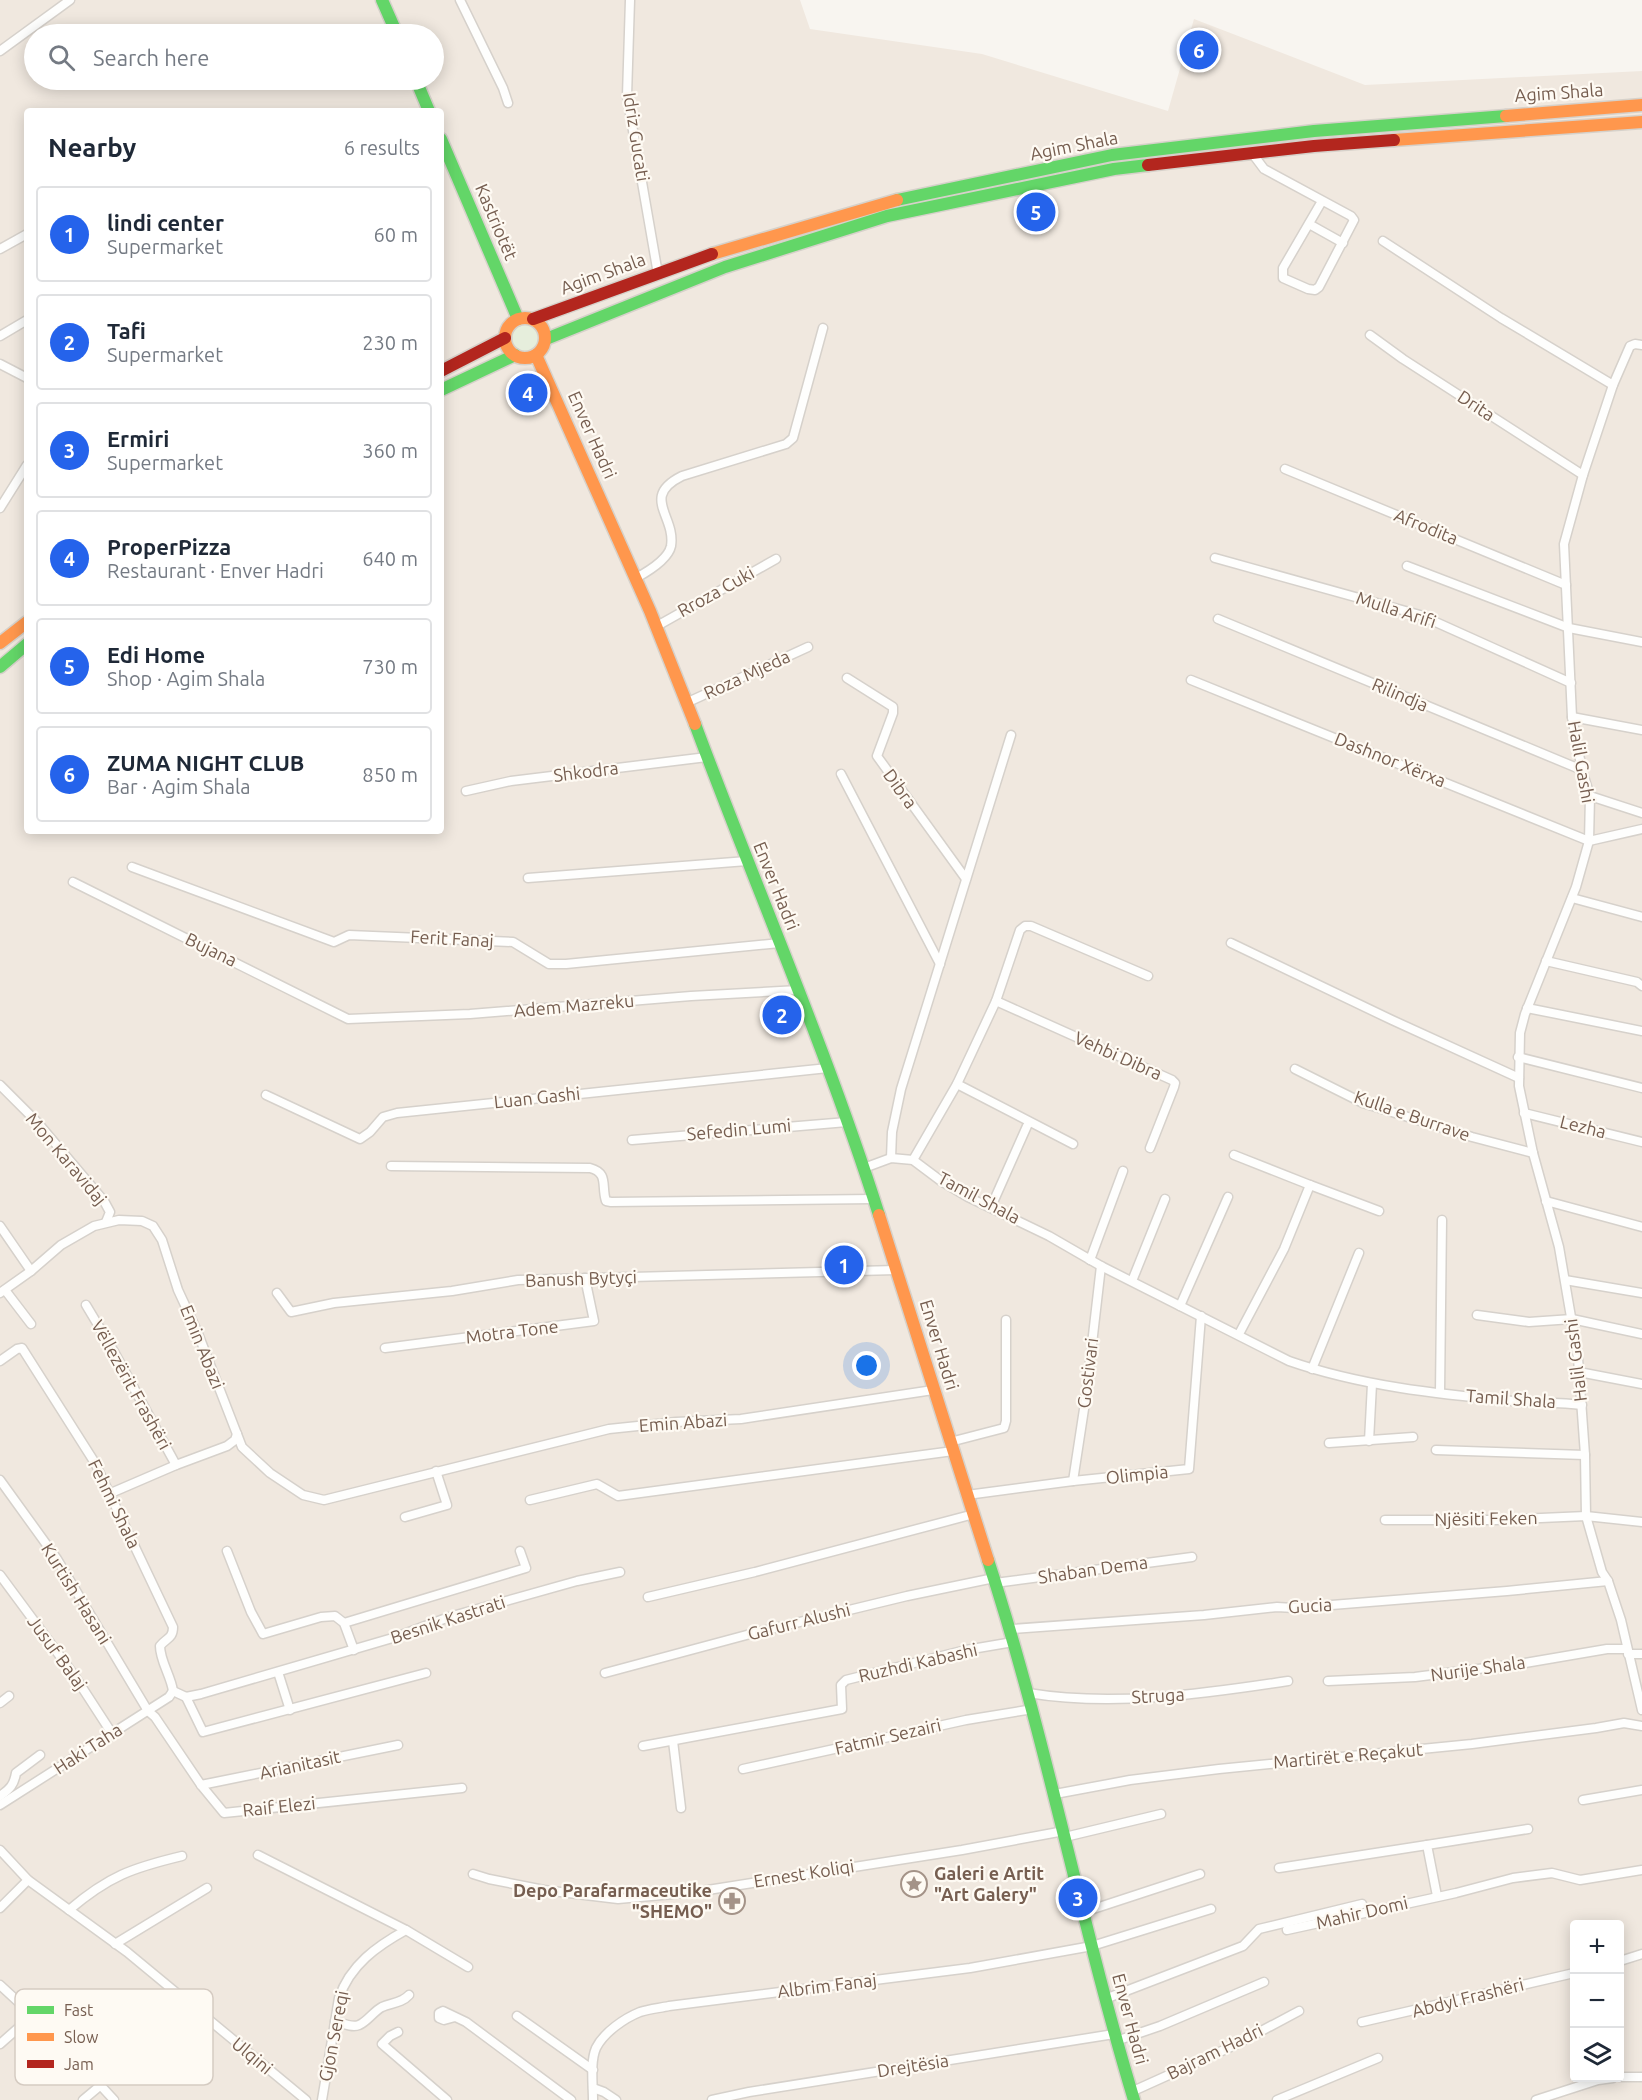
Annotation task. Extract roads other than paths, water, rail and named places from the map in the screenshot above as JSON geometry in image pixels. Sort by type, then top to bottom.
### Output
[{"type":"main road","points":[[382,0],[393,24]]},
{"type":"main road","points":[[420,90],[428,108]]},
{"type":"main road","name":"Agim Shala","points":[[518,319],[533,320],[721,251],[884,203],[1112,155],[1314,130],[1642,105]]},
{"type":"main road","name":"Agim Shala","points":[[546,339],[726,267],[888,216],[1114,169],[1314,146],[1642,122]]},
{"type":"main road","name":"Kastriotët","points":[[444,146],[518,319]]},
{"type":"main road","points":[[515,356],[507,346],[505,338],[508,327],[518,319]]},
{"type":"main road","points":[[444,389],[515,356],[529,358],[536,355],[544,346],[546,339],[542,327],[533,320]]},
{"type":"main road","points":[[444,369],[505,338]]},
{"type":"main road","name":"Enver Hadri","points":[[536,355],[657,626],[799,990],[864,1168],[1012,1636],[1055,1794],[1115,2038],[1133,2096]]},
{"type":"main road","points":[[0,643],[24,624]]},
{"type":"main road","points":[[0,667],[24,647]]},
{"type":"street","points":[[37,24],[70,0]]},
{"type":"street","points":[[460,0],[503,88],[508,103]]},
{"type":"street","name":"Idriz Gucati","points":[[630,0],[627,96],[658,273]]},
{"type":"street","points":[[0,51],[24,34]]},
{"type":"street","points":[[1252,153],[1264,169],[1351,216],[1353,220],[1319,287],[1315,290],[1283,278],[1283,268],[1322,201]]},
{"type":"street","points":[[1309,224],[1342,243]]},
{"type":"street","points":[[0,249],[24,236]]},
{"type":"street","points":[[1383,241],[1501,318],[1613,385]]},
{"type":"street","points":[[0,336],[24,322]]},
{"type":"street","points":[[636,578],[649,571],[671,547],[662,502],[663,490],[670,482],[682,476],[786,444],[793,438],[823,328]]},
{"type":"street","name":"Drita","points":[[1370,335],[1403,359],[1583,475]]},
{"type":"street","name":"Halil Gashi","points":[[1642,345],[1630,346],[1613,385],[1583,475],[1564,544],[1572,717],[1582,770],[1590,796],[1589,841],[1572,898],[1527,1008],[1520,1033],[1518,1057],[1524,1113],[1559,1247],[1580,1372],[1586,1516],[1602,1572],[1608,1581],[1621,1620],[1642,1710]]},
{"type":"street","points":[[0,364],[24,376]]},
{"type":"street","name":"Afrodita","points":[[1285,469],[1566,585]]},
{"type":"street","points":[[0,508],[24,470]]},
{"type":"street","name":"Mulla Arifi","points":[[1215,558],[1420,615],[1571,683]]},
{"type":"street","name":"Rroza Cuki","points":[[657,626],[776,559]]},
{"type":"street","points":[[1407,566],[1569,628],[1642,642]]},
{"type":"street","name":"Rilindja","points":[[1218,619],[1582,770]]},
{"type":"street","name":"Roza Mjeda","points":[[686,703],[808,647]]},
{"type":"street","name":"Dibra","points":[[847,678],[892,707],[893,713],[877,756],[966,879]]},
{"type":"street","name":"Dashnor Xërxa","points":[[1191,680],[1589,841]]},
{"type":"street","points":[[1572,717],[1642,730]]},
{"type":"street","points":[[891,1158],[892,1132],[901,1089],[1011,735]]},
{"type":"street","name":"Shkodra","points":[[466,791],[511,782],[707,757]]},
{"type":"street","points":[[841,774],[940,964]]},
{"type":"street","points":[[1590,796],[1642,813]]},
{"type":"street","points":[[1589,841],[1642,829]]},
{"type":"street","points":[[528,879],[747,861]]},
{"type":"street","name":"Ferit Fanaj","points":[[132,867],[334,942],[349,935],[513,942],[549,964],[780,943]]},
{"type":"street","name":"Bujana","points":[[73,882],[348,1019]]},
{"type":"street","points":[[1572,898],[1642,917]]},
{"type":"street","points":[[864,1168],[891,1158],[914,1160],[957,1084],[996,1001],[1020,930],[1025,926],[1032,926],[1148,976]]},
{"type":"street","points":[[1231,944],[1519,1078]]},
{"type":"street","points":[[1546,961],[1637,982],[1642,986]]},
{"type":"street","name":"Adem Mazreku","points":[[348,1019],[470,1014],[691,996],[799,990]]},
{"type":"street","name":"Vehbi Dibra","points":[[996,1001],[1172,1080],[1175,1083],[1174,1087],[1150,1148]]},
{"type":"street","points":[[1527,1008],[1642,1031]]},
{"type":"street","points":[[1518,1057],[1642,1088]]},
{"type":"street","name":"Luan Gashi","points":[[266,1095],[360,1139],[370,1132],[383,1117],[397,1113],[828,1068]]},
{"type":"street","name":"Kulla e Burrave","points":[[1295,1069],[1363,1102],[1473,1137],[1533,1153]]},
{"type":"street","points":[[957,1084],[1073,1144]]},
{"type":"street","name":"Mon Karavidaj","points":[[0,1085],[38,1123],[105,1201],[110,1212],[106,1222],[94,1226],[61,1245],[3,1292]]},
{"type":"street","name":"Lezha","points":[[1524,1113],[1642,1142]]},
{"type":"street","name":"Sefedin Lumi","points":[[632,1140],[847,1122]]},
{"type":"street","points":[[991,1207],[1027,1126]]},
{"type":"street","points":[[1234,1155],[1379,1211]]},
{"type":"street","name":"Tamil Shala","points":[[914,1160],[968,1197],[1049,1236],[1101,1266],[1180,1306],[1312,1369],[1372,1384],[1440,1393],[1582,1406]]},
{"type":"street","points":[[391,1166],[591,1167],[604,1176],[606,1201],[611,1202],[874,1199]]},
{"type":"street","points":[[1090,1260],[1123,1171]]},
{"type":"street","points":[[1239,1334],[1284,1250],[1310,1185]]},
{"type":"street","points":[[1180,1306],[1228,1197]]},
{"type":"street","points":[[1132,1281],[1165,1199]]},
{"type":"street","points":[[1546,1201],[1642,1227]]},
{"type":"street","name":"Tamil Shala","points":[[1440,1393],[1442,1220]]},
{"type":"street","name":"Emin Abazi","points":[[106,1222],[142,1221],[153,1226],[162,1240],[178,1290],[197,1331],[242,1447],[270,1473],[303,1495],[324,1500],[609,1429],[676,1422],[741,1419],[933,1390]]},
{"type":"street","points":[[0,1226],[31,1271]]},
{"type":"street","points":[[1312,1369],[1359,1253]]},
{"type":"street","name":"Gostivari","points":[[1073,1481],[1086,1396],[1101,1266]]},
{"type":"street","name":"Banush Bytyçi","points":[[277,1293],[291,1312],[334,1303],[441,1292],[519,1280],[897,1270]]},
{"type":"street","name":"Motra Tone","points":[[385,1348],[594,1321],[585,1278]]},
{"type":"street","points":[[1565,1280],[1642,1293]]},
{"type":"street","points":[[3,1292],[31,1324]]},
{"type":"street","name":"Vëllezërit Frashëri","points":[[86,1305],[176,1465]]},
{"type":"street","points":[[1477,1315],[1529,1322],[1572,1319],[1642,1334]]},
{"type":"street","name":"Olimpia","points":[[968,1495],[1189,1469],[1201,1316]]},
{"type":"street","points":[[530,1500],[597,1484],[618,1496],[951,1447],[1004,1428],[1006,1421],[1006,1320]]},
{"type":"street","name":"Fehmi Shala","points":[[0,1361],[22,1348],[96,1464],[173,1627],[170,1639],[160,1646],[173,1690]]},
{"type":"street","points":[[1580,1372],[1642,1384]]},
{"type":"street","points":[[1369,1441],[1372,1384]]},
{"type":"street","name":"Vëllezërit Frashëri","points":[[111,1493],[227,1446],[235,1440],[237,1434]]},
{"type":"street","points":[[1329,1443],[1413,1437]]},
{"type":"street","points":[[1436,1450],[1585,1455]]},
{"type":"street","points":[[405,1517],[447,1505],[436,1471]]},
{"type":"street","name":"Kurtish Hasani","points":[[0,1480],[57,1559],[148,1711]]},
{"type":"street","points":[[648,1597],[755,1572],[974,1514]]},
{"type":"street","name":"Njësiti Feken","points":[[1385,1520],[1495,1520],[1586,1516],[1642,1522]]},
{"type":"street","points":[[226,1551],[251,1612],[263,1634],[331,1615],[344,1623],[354,1650]]},
{"type":"street","points":[[344,1623],[526,1568],[520,1551]]},
{"type":"street","name":"Shaban Dema","points":[[995,1581],[1191,1557]]},
{"type":"street","name":"Besnik Kastrati","points":[[186,1697],[354,1650],[470,1611],[577,1581],[620,1572]]},
{"type":"street","name":"Jusuf Balaj","points":[[0,1575],[74,1675],[111,1732]]},
{"type":"street","name":"Gafurr Alushi","points":[[605,1673],[765,1630],[907,1596],[995,1581]]},
{"type":"street","name":"Gucia","points":[[1012,1636],[1277,1607],[1294,1608],[1473,1594],[1608,1581]]},
{"type":"street","name":"Ruzhdi Kabashi","points":[[643,1746],[842,1709],[840,1685],[846,1680],[1012,1636]]},
{"type":"street","name":"Nurije Shala","points":[[1328,1681],[1415,1677],[1524,1663],[1606,1649],[1642,1654]]},
{"type":"street","points":[[278,1672],[290,1710]]},
{"type":"street","points":[[173,1690],[186,1697],[203,1732],[426,1672]]},
{"type":"street","name":"Struga","points":[[1028,1692],[1049,1696],[1109,1698],[1175,1696],[1288,1681]]},
{"type":"street","name":"Haki Taha","points":[[0,1805],[111,1732],[148,1711],[169,1697],[173,1690]]},
{"type":"street","points":[[0,1703],[9,1696]]},
{"type":"street","name":"Fatmir Sezairi","points":[[743,1769],[966,1720],[1033,1709]]},
{"type":"street","name":"Raif Elezi","points":[[148,1711],[155,1717],[201,1785],[224,1813],[462,1788]]},
{"type":"street","name":"Martirët e Reçakut","points":[[1055,1794],[1130,1780],[1219,1769],[1472,1744],[1624,1723],[1642,1726]]},
{"type":"street","points":[[673,1741],[681,1808]]},
{"type":"street","name":"Arianitasit","points":[[201,1785],[398,1745]]},
{"type":"street","points":[[0,1796],[15,1782],[16,1773],[39,1755]]},
{"type":"street","points":[[1583,1800],[1642,1790]]},
{"type":"street","points":[[1064,1834],[1161,1814]]},
{"type":"street","points":[[1279,1868],[1528,1829]]},
{"type":"street","name":"Ernest Koliqi","points":[[473,1874],[544,1890],[618,1899],[694,1892],[1064,1834]]},
{"type":"street","points":[[1427,1845],[1437,1896]]},
{"type":"street","name":"Ulqini","points":[[0,1850],[28,1880],[115,1944],[170,1989]]},
{"type":"street","points":[[258,1855],[406,1930],[468,1967]]},
{"type":"street","points":[[69,1910],[88,1894],[120,1874],[182,1856]]},
{"type":"street","name":"Mahir Domi","points":[[1287,1930],[1513,1878],[1551,1873],[1580,1880],[1642,1870]]},
{"type":"street","points":[[1084,1912],[1200,1874]]},
{"type":"street","points":[[0,1908],[28,1880]]},
{"type":"street","points":[[115,1944],[207,1888]]},
{"type":"street","points":[[1105,1999],[1243,1946],[1259,1929],[1362,1904]]},
{"type":"street","points":[[1092,1946],[1211,1909]]},
{"type":"street","name":"Gjon Sereqi","points":[[322,2100],[339,1998],[348,1978],[371,1952],[406,1930]]},
{"type":"street","name":"Albrim Fanaj","points":[[593,2100],[595,2049],[603,2037],[640,2012],[970,1968],[1092,1946]]},
{"type":"street","points":[[1624,1959],[1642,1954]]},
{"type":"street","name":"Abdyl Frashëri","points":[[1362,2022],[1570,1973]]},
{"type":"street","name":"Drejtësia","points":[[712,2100],[748,2092],[1115,2038],[1160,2026],[1264,1982]]},
{"type":"street","points":[[0,1985],[15,1999]]},
{"type":"street","points":[[335,2020],[353,2026],[361,2025],[371,2014],[384,2006],[406,1999],[409,1995]]},
{"type":"street","name":"Bajram Hadri","points":[[1133,2096],[1299,2011]]},
{"type":"street","points":[[517,2016],[593,2070]]},
{"type":"street","points":[[458,2018],[507,2051],[571,2100]]},
{"type":"street","name":"Ulqini","points":[[213,2024],[306,2100]]},
{"type":"street","points":[[0,2044],[15,2031]]},
{"type":"street","points":[[398,2032],[382,2044],[447,2100]]},
{"type":"street","points":[[1277,2100],[1378,2058]]},
{"type":"street","points":[[1624,2077],[1642,2077]]},
{"type":"street","points":[[1536,2100],[1592,2082]]},
{"type":"street","points":[[83,2100],[101,2085],[114,2100]]},
{"type":"street","points":[[593,2088],[616,2100]]},
{"type":"place","name":"ZUMA NIGHT CLUB","points":[[1199,50]]},
{"type":"place","name":"Edi Home","points":[[1036,212]]},
{"type":"place","name":"ProperPizza","points":[[528,393]]},
{"type":"place","name":"Tafi","points":[[782,1015]]},
{"type":"place","name":"lindi center","points":[[844,1265]]},
{"type":"place","name":"Galeri e Artit \"Art Galery\"","points":[[914,1884]]},
{"type":"place","name":"Ermiri","points":[[1078,1898]]},
{"type":"place","name":"Depo Parafarmaceutike \"SHEMO\"","points":[[732,1901]]}]
